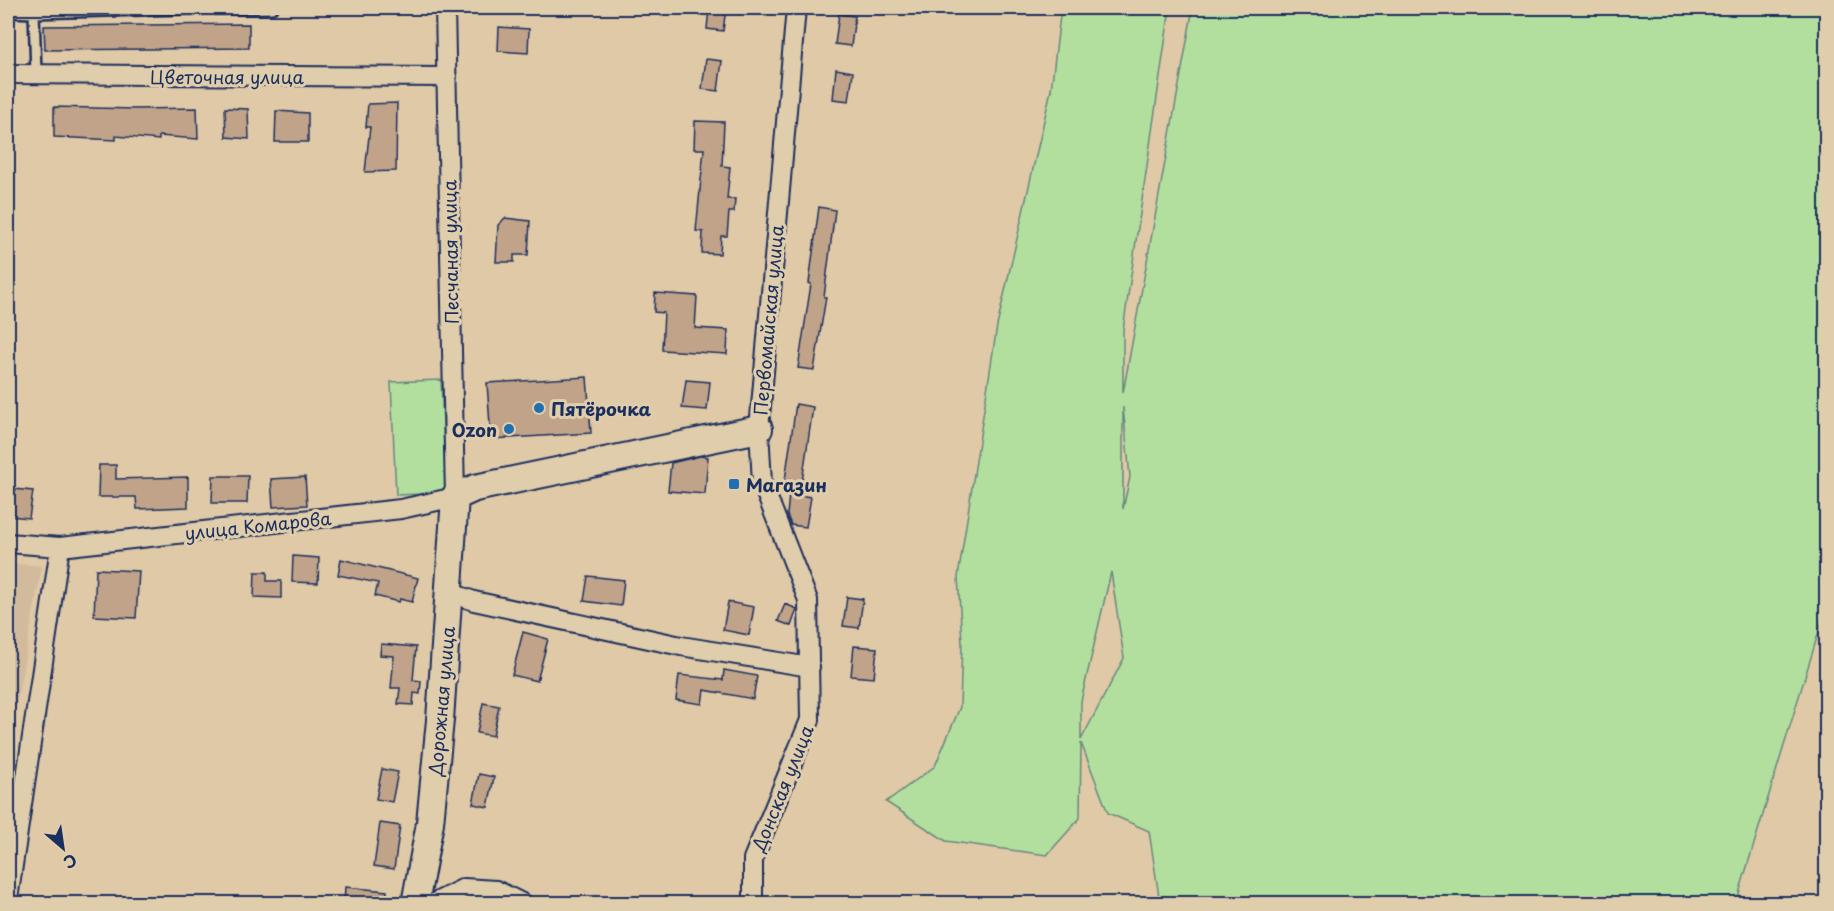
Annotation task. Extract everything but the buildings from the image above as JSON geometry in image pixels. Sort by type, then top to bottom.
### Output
[{"type":"street","name":"Песчаная улица","points":[[445,8],[455,497]]},
{"type":"street","name":"Первомайская улица","points":[[455,497],[475,488],[759,429],[796,8]]},
{"type":"street","name":"Цветочная улица","points":[[8,74],[447,77]]},
{"type":"street","name":"Донская улица","points":[[753,903],[753,859],[810,720],[808,600],[762,483],[759,429]]},
{"type":"street","name":"улица Комарова","points":[[8,543],[60,547],[402,509],[455,497]]},
{"type":"street","name":"Дорожная улица","points":[[415,903],[430,823],[450,592],[455,497]]},
{"type":"street","points":[[8,899],[60,547]]},
{"type":"street","points":[[450,592],[474,602],[681,646],[810,667]]},
{"type":"street","points":[[432,903],[464,888],[496,890],[524,903]]},
{"type":"lane","points":[[8,12],[272,8]]},
{"type":"lane","points":[[34,13],[36,73]]},
{"type":"shaded area","points":[[8,563],[42,566],[8,749]]},
{"type":"green space","points":[[1061,8],[1170,8],[1123,330],[1123,393],[1193,8],[1826,8],[1826,608],[1736,903],[1160,903],[1149,831],[1108,813],[1081,743],[1080,818],[1047,855],[946,841],[886,802],[935,766],[960,707],[962,642],[958,577],[997,326],[1051,90]],"holes":[[[1123,407],[1130,477],[1123,509]],[[1111,572],[1124,658],[1081,740],[1081,701]]]},
{"type":"green space","points":[[441,380],[446,493],[396,495],[391,382]]},
{"type":"place","name":"Пятёрочка","points":[[539,408]]},
{"type":"place","name":"Ozon","points":[[509,429]]},
{"type":"place","name":"Магазин","points":[[734,484]]}]
